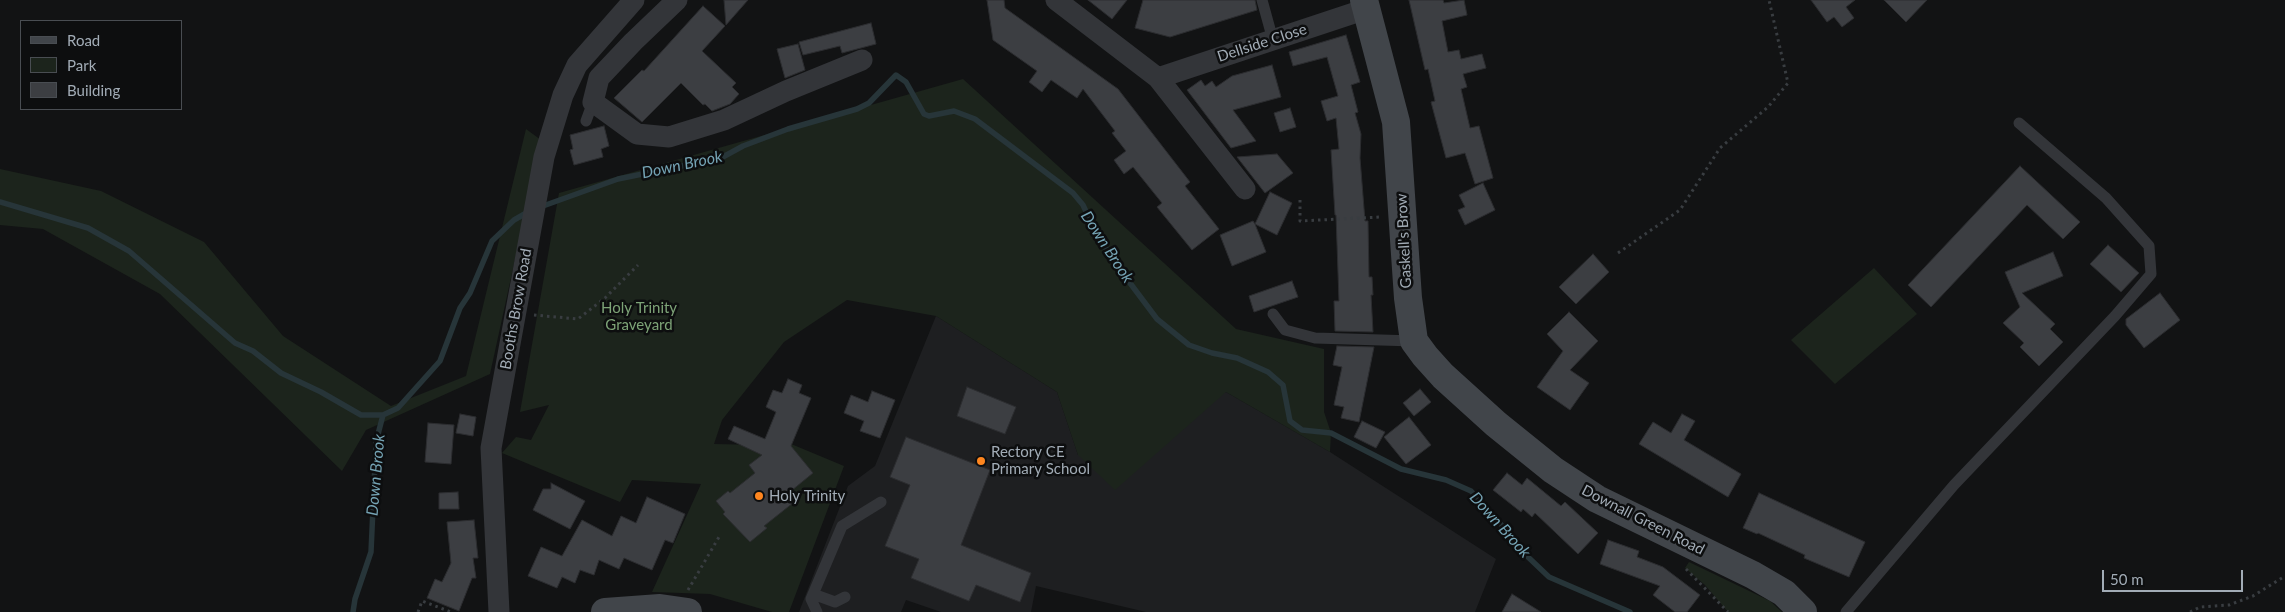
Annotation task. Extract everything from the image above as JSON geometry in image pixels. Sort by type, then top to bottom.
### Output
[{"type":"main road","name":"Gaskell's Brow","points":[[1365,4],[1396,122],[1404,216],[1408,298],[1420,349]]},
{"type":"main road","name":"Downall Green Road","points":[[1420,349],[1443,376],[1552,470],[1597,500],[1753,575],[1784,593],[1803,612]]},
{"type":"main road","points":[[605,612],[660,608],[682,611]]},
{"type":"street","name":"Booths Brow Road","points":[[499,612],[491,448],[544,158],[563,95],[577,66],[634,0]]},
{"type":"street","points":[[677,0],[599,78],[589,112],[637,134],[669,137],[724,120],[786,91],[862,60]]},
{"type":"street","points":[[1056,0],[1158,78],[1245,189]]},
{"type":"street","name":"Dellside Close","points":[[1158,78],[1273,40],[1365,4]]},
{"type":"street","points":[[612,24],[633,42]]},
{"type":"lane","points":[[1262,0],[1273,40]]},
{"type":"lane","points":[[1846,612],[1954,485],[2115,316],[2151,274],[2149,246],[2143,239],[2106,198],[2019,123]]},
{"type":"lane","points":[[1273,314],[1285,330],[1315,338],[1420,349]]},
{"type":"lane","points":[[817,612],[811,599],[842,526],[881,502]]},
{"type":"lane","points":[[813,594],[835,602],[844,597]]},
{"type":"path","points":[[1618,254],[1680,210],[1720,148],[1768,107],[1788,83],[1769,0]]},
{"type":"path","points":[[1300,200],[1300,221],[1404,216]]},
{"type":"path","points":[[516,313],[578,319],[605,298],[638,265]]},
{"type":"path","points":[[682,611],[719,538]]},
{"type":"path","points":[[2190,612],[2200,607],[2229,605],[2253,596],[2285,576]]},
{"type":"path","points":[[418,612],[422,601],[451,612]]},
{"type":"shaded area","name":"Rectory CE Primary School","points":[[936,316],[1057,392],[1078,455],[1226,392],[1330,452],[1496,559],[1475,612],[1146,612],[1036,586],[1031,612],[941,612],[906,600],[901,612],[799,612],[848,486],[875,466]]},
{"type":"green space","name":"Holy Trinity Graveyard","points":[[963,79],[1236,329],[1324,349],[1324,412],[1331,433],[1330,452],[1226,392],[1115,490],[1078,455],[1057,392],[936,316],[847,300],[784,342],[722,420],[714,444],[760,445],[784,441],[844,466],[789,612],[772,612],[710,594],[652,592],[701,484],[632,480],[620,502],[502,453],[516,437],[531,440],[549,405],[520,412],[559,193]]},
{"type":"green space","points":[[526,129],[541,140],[490,374],[366,430],[342,471],[160,294],[43,229],[0,225],[0,169],[101,191],[204,242],[283,336],[391,406],[466,376]]},
{"type":"green space","points":[[1874,268],[1917,314],[1835,384],[1791,340]]},
{"type":"green space","points":[[1689,562],[1770,601],[1782,612],[1728,612],[1705,585],[1685,568]]},
{"type":"building","points":[[724,0],[748,0],[726,25]]},
{"type":"building","points":[[987,0],[1004,0],[1005,8],[1118,89],[1190,182],[1185,186],[1219,229],[1192,250],[1157,207],[1162,203],[1133,167],[1124,174],[1114,160],[1126,151],[1112,133],[1115,131],[1083,89],[1077,98],[1051,80],[1042,92],[1029,82],[1037,71],[993,40]]},
{"type":"building","points":[[1088,0],[1127,0],[1112,19]]},
{"type":"building","points":[[1143,0],[1255,0],[1257,10],[1170,37],[1135,28]]},
{"type":"building","points":[[1409,0],[1443,0],[1444,3],[1464,0],[1467,15],[1442,21],[1448,52],[1459,50],[1461,59],[1482,54],[1486,68],[1463,74],[1467,87],[1461,89],[1470,128],[1479,126],[1493,178],[1475,184],[1465,153],[1446,158],[1431,102],[1435,101],[1428,69],[1425,70]]},
{"type":"building","points":[[1811,0],[1855,0],[1846,7],[1854,18],[1842,27],[1834,17],[1827,22]]},
{"type":"building","points":[[1884,0],[1927,0],[1906,22]]},
{"type":"building","points":[[703,6],[725,26],[702,51],[736,83],[732,87],[739,94],[730,104],[712,111],[705,104],[703,105],[681,83],[642,122],[614,98],[642,70],[644,71]]},
{"type":"building","points":[[871,23],[876,44],[842,53],[840,46],[803,55],[799,42]]},
{"type":"building","points":[[1346,35],[1360,82],[1351,85],[1358,112],[1355,113],[1361,134],[1360,158],[1365,221],[1368,221],[1369,277],[1372,277],[1373,295],[1371,295],[1373,332],[1335,331],[1334,301],[1339,301],[1336,215],[1331,150],[1339,149],[1336,118],[1327,121],[1321,101],[1338,96],[1327,57],[1293,66],[1289,52]]},
{"type":"building","points":[[798,44],[805,70],[785,78],[777,49]]},
{"type":"building","points":[[1272,65],[1281,97],[1233,110],[1256,141],[1231,148],[1187,90],[1201,80],[1205,86],[1212,81],[1216,87],[1232,76]]},
{"type":"building","points":[[1290,108],[1296,127],[1280,132],[1274,113]]},
{"type":"building","points":[[604,126],[609,146],[601,149],[603,157],[574,165],[570,150],[573,149],[570,135]]},
{"type":"building","points":[[1277,154],[1293,173],[1265,193],[1237,157]]},
{"type":"building","points":[[2020,166],[2080,222],[2063,239],[2027,205],[1931,307],[1908,285]]},
{"type":"building","points":[[1483,183],[1495,210],[1465,225],[1458,210],[1465,207],[1459,195]]},
{"type":"building","points":[[1270,192],[1292,203],[1277,235],[1255,224]]},
{"type":"building","points":[[1253,221],[1266,252],[1232,266],[1220,235]]},
{"type":"building","points":[[2108,245],[2139,273],[2121,292],[2090,264]]},
{"type":"building","points":[[2053,252],[2063,276],[2022,293],[2055,324],[2050,329],[2063,342],[2039,366],[2020,347],[2024,343],[2003,323],[2020,307],[2005,272]]},
{"type":"building","points":[[1593,254],[1609,272],[1576,304],[1559,287]]},
{"type":"building","points":[[1292,281],[1298,297],[1254,312],[1249,296]]},
{"type":"building","points":[[2160,293],[2180,320],[2144,348],[2126,325],[2126,319]]},
{"type":"building","points":[[1569,312],[1598,341],[1570,370],[1589,383],[1570,410],[1537,387],[1563,351],[1547,334]]},
{"type":"building","points":[[1337,346],[1374,347],[1359,422],[1341,418],[1344,407],[1334,405],[1342,367],[1333,365]]},
{"type":"building","points":[[788,379],[802,385],[799,393],[811,398],[791,446],[813,473],[791,491],[798,499],[764,526],[767,528],[750,542],[723,514],[725,512],[716,501],[728,491],[730,493],[755,473],[749,465],[762,455],[728,439],[734,426],[765,439],[776,412],[766,407],[773,390],[782,393]]},
{"type":"building","points":[[967,387],[1016,407],[1005,434],[957,416]]},
{"type":"building","points":[[1420,389],[1431,402],[1414,416],[1403,403]]},
{"type":"building","points":[[872,391],[895,400],[880,438],[860,431],[864,421],[844,413],[851,395],[868,402]]},
{"type":"building","points":[[460,414],[476,417],[473,436],[456,433]]},
{"type":"building","points":[[1682,414],[1695,421],[1684,440],[1741,474],[1728,497],[1639,444],[1653,422],[1671,433]]},
{"type":"building","points":[[1409,417],[1431,445],[1406,464],[1384,437]]},
{"type":"building","points":[[1362,421],[1385,432],[1376,448],[1354,437]]},
{"type":"building","points":[[428,423],[454,425],[451,464],[425,462]]},
{"type":"building","points":[[906,437],[990,470],[961,545],[1031,573],[1020,602],[976,585],[969,601],[911,578],[919,559],[885,546],[910,485],[890,477]]},
{"type":"building","points":[[1507,473],[1522,485],[1527,478],[1561,506],[1565,502],[1598,533],[1578,554],[1535,513],[1532,517],[1523,509],[1521,512],[1493,490]]},
{"type":"building","points":[[551,483],[585,501],[570,529],[533,510],[543,489],[551,489]]},
{"type":"building","points":[[458,492],[459,509],[439,509],[439,493]]},
{"type":"building","points":[[1759,493],[1865,542],[1849,577],[1804,558],[1805,555],[1758,533],[1743,528]]},
{"type":"building","points":[[647,497],[685,514],[673,543],[665,540],[652,570],[624,558],[619,569],[599,560],[594,575],[580,570],[575,583],[562,577],[557,588],[528,576],[541,547],[562,556],[582,520],[612,536],[621,516],[636,523]]},
{"type":"building","points":[[474,520],[478,558],[473,558],[476,578],[472,578],[459,611],[427,598],[435,579],[442,582],[451,563],[447,522]]},
{"type":"building","points":[[1608,540],[1639,551],[1637,557],[1663,567],[1700,595],[1687,612],[1675,612],[1653,595],[1660,586],[1600,564]]},
{"type":"building","points":[[1512,594],[1541,612],[1502,612]]},
{"type":"waterway","name":"Down Brook","points":[[543,206],[618,179],[721,158],[743,146],[788,129],[857,109],[869,103],[896,75],[906,82],[924,114],[929,116],[954,111],[975,119],[1073,193],[1083,205],[1095,231],[1118,267],[1157,319],[1189,345],[1212,353],[1237,358],[1268,372],[1283,385],[1290,421],[1302,430],[1331,433],[1401,469],[1446,480],[1471,491],[1528,557],[1549,577],[1630,612]]},
{"type":"waterway","points":[[0,202],[88,228],[129,251],[235,343],[253,351],[281,373],[321,392],[361,415],[383,415]]},
{"type":"waterway","name":"Down Brook","points":[[353,612],[355,599],[371,552],[376,442],[383,415],[398,408],[440,361],[460,308],[470,293],[492,241],[514,220],[528,212]]},
{"type":"place","name":"Rectory CE Primary School","points":[[981,461]]},
{"type":"place","name":"Holy Trinity","points":[[759,496]]}]
